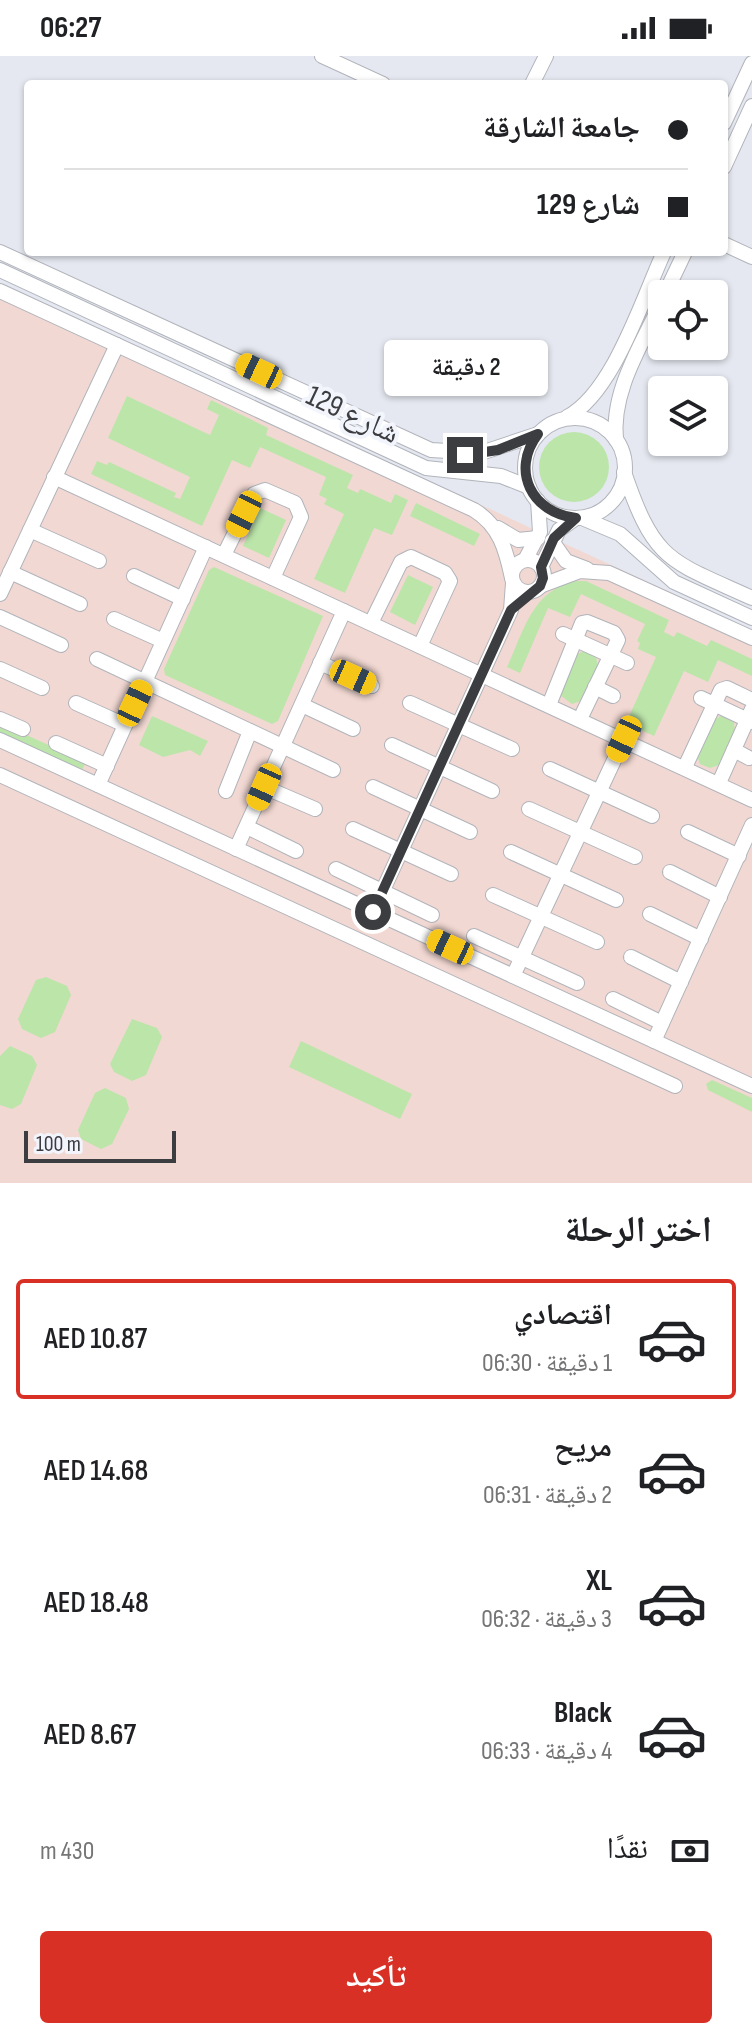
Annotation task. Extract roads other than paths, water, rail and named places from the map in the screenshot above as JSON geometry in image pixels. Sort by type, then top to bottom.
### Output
[{"type":"street","points":[[322,56],[374,80]]},
{"type":"street","points":[[534,80],[546,56]]},
{"type":"street","points":[[728,114],[752,63]]},
{"type":"street","points":[[728,158],[752,106]]},
{"type":"street","points":[[728,246],[752,257]]},
{"type":"street","name":"شارع 129","points":[[0,252],[431,450],[481,453],[538,434]]},
{"type":"street","points":[[662,256],[597,394],[566,418],[538,434],[527,453],[529,487],[549,511],[579,518],[620,534],[674,582],[752,618]]},
{"type":"street","points":[[672,280],[683,256]]},
{"type":"street","name":"شارع 129","points":[[0,270],[426,468],[501,476],[529,487]]},
{"type":"street","points":[[0,291],[474,510],[513,539],[545,540],[566,561],[609,573],[752,638]]},
{"type":"street","points":[[616,440],[615,420],[621,391],[648,332]]},
{"type":"street","points":[[0,594],[117,345]]},
{"type":"street","points":[[566,418],[595,422],[616,440],[643,523],[661,551],[683,566],[752,598]]},
{"type":"street","points":[[373,912],[511,610],[514,568],[559,530],[611,502],[620,488],[624,472]]},
{"type":"street","points":[[54,477],[752,800]]},
{"type":"street","points":[[224,555],[254,494],[265,490],[295,503],[301,517],[273,578]]},
{"type":"street","points":[[536,589],[545,540],[538,501]]},
{"type":"street","points":[[493,524],[506,553],[513,581],[521,591],[536,589]]},
{"type":"street","points":[[30,530],[99,561]]},
{"type":"street","points":[[98,785],[206,547]]},
{"type":"street","points":[[506,553],[557,578]]},
{"type":"street","points":[[371,623],[403,559],[411,557],[445,573],[450,584],[420,646]]},
{"type":"street","points":[[511,610],[536,589],[557,578],[591,570]]},
{"type":"street","points":[[10,572],[80,604]]},
{"type":"street","points":[[134,576],[183,599]]},
{"type":"street","points":[[236,849],[344,611]]},
{"type":"street","points":[[0,617],[61,645]]},
{"type":"street","points":[[114,619],[163,641]]},
{"type":"street","points":[[549,705],[556,669],[569,637],[585,622],[614,633],[618,640],[580,719]]},
{"type":"street","points":[[569,637],[627,663]]},
{"type":"street","points":[[97,659],[333,770]]},
{"type":"street","points":[[320,663],[372,686]]},
{"type":"street","points":[[0,669],[42,688]]},
{"type":"street","points":[[595,687],[613,696]]},
{"type":"street","points":[[685,767],[701,734],[708,701],[725,688],[752,700]]},
{"type":"street","points":[[708,701],[750,717],[719,783]]},
{"type":"street","points":[[76,703],[125,725]]},
{"type":"street","points":[[410,703],[512,749]]},
{"type":"street","points":[[302,705],[353,729]]},
{"type":"street","points":[[0,719],[23,729]]},
{"type":"street","points":[[687,727],[701,734]]},
{"type":"street","points":[[226,791],[250,731]]},
{"type":"street","points":[[513,976],[624,739]]},
{"type":"street","points":[[0,740],[752,1086]]},
{"type":"street","points":[[56,743],[107,766]]},
{"type":"street","points":[[392,745],[492,791]]},
{"type":"street","points":[[734,750],[749,758]]},
{"type":"street","points":[[550,769],[652,816]]},
{"type":"street","points":[[0,775],[675,1086]]},
{"type":"street","points":[[264,787],[315,809]]},
{"type":"street","points":[[373,787],[470,832]]},
{"type":"street","points":[[529,809],[635,857]]},
{"type":"street","points":[[654,1041],[752,825]]},
{"type":"street","points":[[247,827],[296,851]]},
{"type":"street","points":[[353,829],[451,874]]},
{"type":"street","points":[[688,832],[739,856]]},
{"type":"street","points":[[511,852],[616,900]]},
{"type":"street","points":[[336,869],[432,915]]},
{"type":"street","points":[[670,872],[720,897]]},
{"type":"street","points":[[493,895],[597,942]]},
{"type":"street","points":[[650,914],[701,939]]},
{"type":"street","points":[[474,936],[577,983]]},
{"type":"street","points":[[631,957],[681,982]]},
{"type":"street","points":[[613,999],[662,1023]]}]
